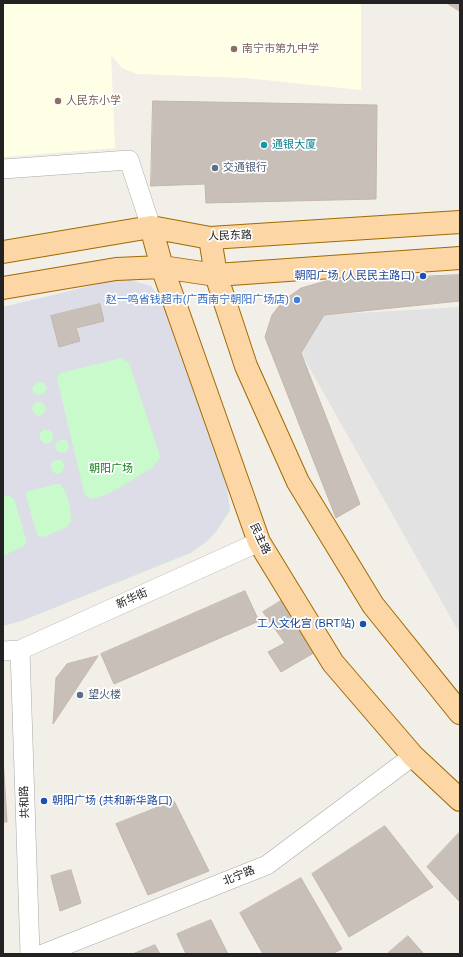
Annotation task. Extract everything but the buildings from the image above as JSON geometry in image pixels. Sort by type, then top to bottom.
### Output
[{"type":"main road","name":"人民东路","points":[[3,252],[151,227],[210,238],[460,222]]},
{"type":"main road","name":"民主路","points":[[151,227],[162,267],[259,542],[333,663],[413,756],[460,800]]},
{"type":"main road","points":[[210,238],[216,275],[246,366],[298,482],[373,605],[460,713]]},
{"type":"main road","points":[[3,288],[116,269],[162,267],[216,275],[460,258]]},
{"type":"street","points":[[3,169],[130,160],[151,227]]},
{"type":"street","name":"新华街","points":[[11,650],[259,542]]},
{"type":"street","name":"共和路","points":[[11,650],[30,954]]},
{"type":"street","name":"北宁路","points":[[43,954],[266,865],[413,756]]},
{"type":"shaded area","points":[[3,3],[361,3],[361,90],[246,78],[137,74],[122,68],[111,55],[115,148],[3,157]]},
{"type":"shaded area","name":"朝阳广场","points":[[123,278],[151,286],[168,309],[222,454],[230,510],[216,532],[206,542],[190,553],[24,620],[3,626],[3,556],[26,544],[26,539],[14,499],[10,496],[3,496],[3,307]],"holes":[[[100,304],[104,321],[76,328],[80,341],[59,347],[51,316]],[[121,358],[129,363],[160,456],[152,468],[110,493],[92,499],[87,497],[84,492],[57,379],[60,373]],[[39,381],[45,384],[47,388],[43,394],[39,395],[34,393],[32,389]],[[38,402],[43,403],[46,409],[40,416],[35,415],[32,409],[33,405]],[[43,430],[50,430],[53,434],[53,439],[50,443],[45,444],[40,439],[40,433]],[[61,439],[67,441],[69,446],[67,451],[63,453],[58,452],[55,447],[56,442]],[[55,460],[61,460],[64,464],[64,469],[61,473],[56,474],[51,469],[51,463]],[[60,484],[66,493],[70,506],[71,521],[67,527],[43,537],[39,536],[37,534],[26,492]]]},
{"type":"shaded area","points":[[460,307],[460,634],[301,353],[324,315]]},
{"type":"green space","name":"朝阳广场","points":[[151,286],[222,454],[230,510],[216,532],[206,542],[191,553],[24,620],[3,626],[3,307]]},
{"type":"place","name":"南宁市第九中学","points":[[234,49]]},
{"type":"place","name":"人民东小学","points":[[58,101]]},
{"type":"place","name":"通银大厦","points":[[264,145]]},
{"type":"place","name":"交通银行","points":[[215,168]]},
{"type":"place","name":"朝阳广场 (人民民主路口)","points":[[423,276]]},
{"type":"place","name":"赵一鸣省钱超市(广西南宁朝阳广场店)","points":[[297,300]]},
{"type":"place","name":"工人文化宫 (BRT站)","points":[[363,624]]},
{"type":"place","name":"望火楼","points":[[80,695]]},
{"type":"place","name":"朝阳广场 (共和新华路口)","points":[[44,801]]}]
